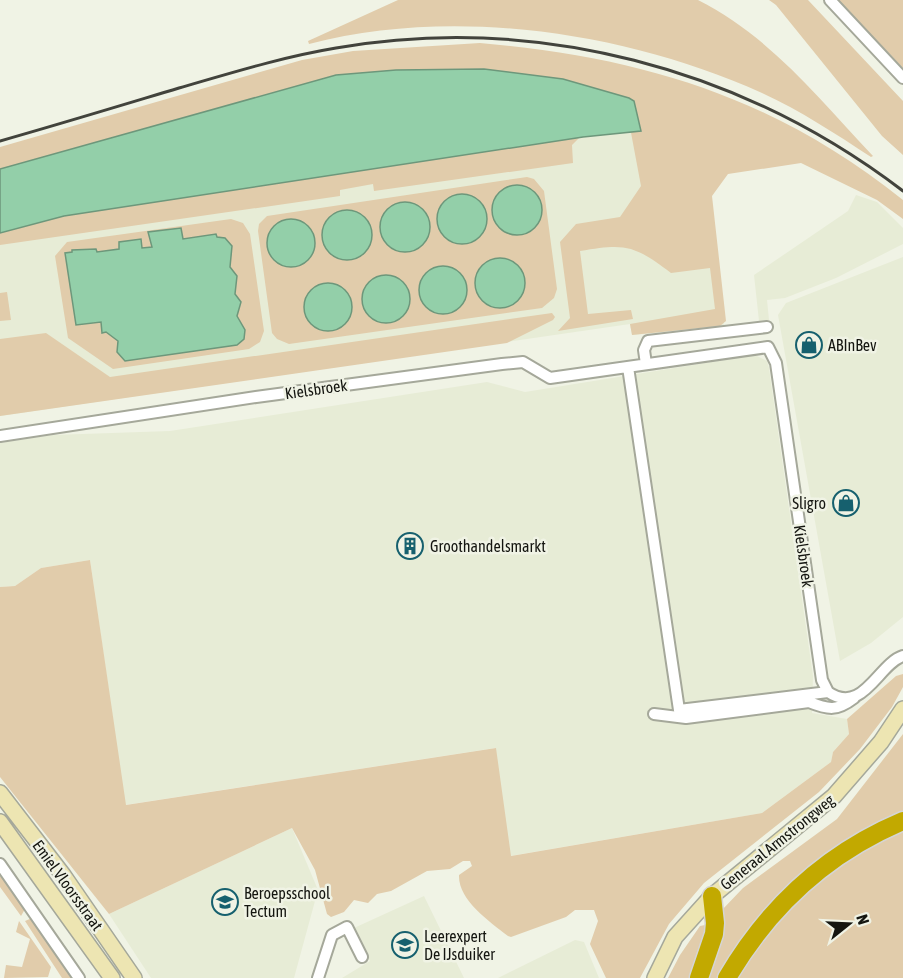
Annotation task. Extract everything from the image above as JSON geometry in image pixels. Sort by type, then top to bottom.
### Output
[{"type":"highway","points":[[727,978],[766,919],[795,890],[831,861],[877,832],[903,822]]},
{"type":"highway","points":[[738,978],[772,926],[813,885],[903,822]]},
{"type":"highway","points":[[699,978],[716,923],[712,896]]},
{"type":"street","points":[[830,0],[903,78]]},
{"type":"street","points":[[646,364],[644,350],[648,341],[767,327]]},
{"type":"street","name":"Kielsbroek","points":[[0,436],[256,397],[502,364],[523,362],[550,378],[758,347],[770,350],[777,373],[822,680],[828,692]]},
{"type":"street","points":[[628,367],[682,714]]},
{"type":"street","points":[[654,714],[682,714],[809,702],[824,708],[842,707],[903,656]]},
{"type":"street","points":[[891,667],[903,665]]},
{"type":"street","points":[[682,714],[828,692],[843,699],[862,692]]},
{"type":"street","points":[[824,708],[828,692]]},
{"type":"street","name":"Generaal Armstrongweg","points":[[655,978],[675,937],[712,896],[834,796],[881,742],[903,709]]},
{"type":"street","name":"Emiel Vloorsstraat","points":[[0,793],[63,875],[134,978]]},
{"type":"street","name":"Emiel Vloorsstraat","points":[[0,822],[61,903],[112,978]]},
{"type":"street","points":[[0,864],[80,978]]},
{"type":"street","points":[[318,978],[332,935],[347,927],[362,957]]},
{"type":"shaded area","points":[[398,0],[698,0],[724,15],[771,50],[813,91],[873,156],[871,157],[804,115],[762,93],[654,54],[597,41],[539,31],[480,27],[422,27],[365,33],[309,44],[308,41]]},
{"type":"shaded area","points":[[769,0],[808,0],[903,101],[903,155],[882,136],[776,5]]},
{"type":"shaded area","points":[[838,0],[903,0],[903,68]]},
{"type":"shaded area","points":[[480,43],[596,59],[651,72],[704,88],[755,109],[805,134],[854,164],[903,200],[903,219],[877,200],[801,163],[728,174],[712,196],[726,321],[720,326],[632,335],[630,324],[715,309],[710,268],[671,273],[648,257],[629,248],[608,247],[580,251],[588,314],[631,310],[633,319],[558,331],[570,318],[560,242],[576,224],[620,217],[641,186],[626,106],[0,180],[0,147],[302,60],[353,51]]},
{"type":"shaded area","points":[[484,69],[563,79],[629,98],[634,101],[641,131],[583,137],[64,216],[0,233],[0,169],[336,75],[396,70]]},
{"type":"shaded area","points":[[698,107],[724,326],[632,335],[630,324],[0,416],[0,154]]},
{"type":"shaded area","points":[[579,138],[572,145],[573,163],[374,191],[373,184],[340,190],[340,196],[0,245],[0,214]]},
{"type":"shaded area","points":[[527,177],[534,179],[544,191],[557,289],[554,298],[542,308],[289,344],[277,339],[272,333],[258,231],[259,224],[267,216]]},
{"type":"shaded area","points":[[512,185],[522,185],[535,192],[542,205],[542,215],[535,228],[522,235],[512,235],[503,231],[496,224],[492,215],[492,205],[496,196],[503,189]]},
{"type":"shaded area","points":[[462,194],[476,198],[483,205],[487,219],[483,233],[476,240],[462,244],[448,240],[441,233],[437,219],[441,205],[448,198]]},
{"type":"shaded area","points":[[856,195],[877,202],[903,228],[903,244],[836,278],[785,298],[767,300],[769,320],[759,321],[754,275],[848,211]]},
{"type":"shaded area","points":[[405,202],[423,209],[430,227],[423,245],[405,252],[387,245],[380,227],[387,209]]},
{"type":"shaded area","points":[[347,210],[356,212],[367,221],[372,235],[370,244],[361,255],[347,260],[338,258],[327,249],[322,235],[324,226],[333,215]]},
{"type":"shaded area","points":[[231,219],[243,223],[250,234],[264,331],[260,342],[249,349],[113,369],[68,338],[55,256],[67,242]]},
{"type":"shaded area","points":[[286,219],[296,219],[311,229],[315,243],[314,252],[305,263],[296,267],[286,267],[271,257],[267,248],[267,238],[277,223]]},
{"type":"shaded area","points":[[181,228],[183,239],[216,234],[217,237],[225,238],[232,246],[230,267],[237,276],[235,294],[241,302],[237,316],[245,330],[244,339],[237,345],[125,361],[117,352],[118,341],[106,332],[102,333],[101,322],[76,325],[65,253],[72,252],[72,250],[96,249],[97,252],[119,249],[119,242],[141,239],[142,248],[152,247],[148,232]]},
{"type":"shaded area","points":[[903,257],[903,617],[871,643],[840,661],[778,315],[786,303]]},
{"type":"shaded area","points":[[500,258],[518,265],[525,283],[518,301],[500,308],[482,301],[475,283],[482,265]]},
{"type":"shaded area","points":[[438,266],[448,266],[463,276],[467,290],[463,304],[457,310],[448,314],[438,314],[423,304],[419,295],[419,285],[429,270]]},
{"type":"shaded area","points":[[381,275],[391,275],[403,282],[410,294],[410,304],[403,316],[391,323],[381,323],[366,312],[362,304],[362,294],[373,279]]},
{"type":"shaded area","points":[[323,283],[333,283],[348,293],[352,307],[351,316],[342,327],[333,331],[323,331],[308,321],[304,312],[304,302],[314,287]]},
{"type":"shaded area","points":[[7,292],[11,320],[0,321],[0,293]]},
{"type":"shaded area","points":[[552,313],[555,317],[553,320],[507,343],[0,416],[0,339],[46,333],[110,377]]},
{"type":"shaded area","points":[[755,355],[767,361],[769,368],[813,676],[812,713],[847,719],[849,734],[833,752],[831,762],[762,813],[510,856],[495,748],[125,805],[90,560],[41,568],[15,586],[0,587],[0,443],[53,435],[170,431],[487,382],[525,392]]},
{"type":"shaded area","points":[[90,560],[126,805],[496,748],[511,856],[762,813],[831,762],[833,752],[849,734],[847,719],[896,676],[903,674],[903,687],[892,707],[860,749],[819,792],[704,883],[669,924],[640,978],[606,978],[590,944],[598,921],[594,910],[575,910],[566,917],[511,937],[508,936],[476,909],[464,893],[459,875],[472,866],[470,861],[463,861],[450,869],[427,871],[391,891],[377,894],[368,903],[354,900],[344,912],[331,917],[327,914],[315,870],[292,828],[109,914],[0,777],[0,587],[15,586],[41,568]]},
{"type":"shaded area","points":[[903,734],[903,978],[707,978],[722,910],[743,888],[837,819]]},
{"type":"shaded area","name":"Beroepsschool Tectum","points":[[292,828],[318,890],[294,978],[151,978],[109,914]]},
{"type":"shaded area","points":[[0,876],[5,879],[25,909],[21,916],[0,887]]},
{"type":"shaded area","name":"Leerexpert De IJsduiker","points":[[424,896],[464,978],[342,978],[370,961],[354,928]]},
{"type":"shaded area","points":[[32,918],[75,978],[62,978],[25,921]]},
{"type":"shaded area","points":[[19,921],[51,967],[48,977],[4,978],[6,965],[22,967],[30,939],[16,932]]},
{"type":"shaded area","points":[[700,926],[707,927],[692,978],[668,978],[680,955]]},
{"type":"shaded area","name":"Leerexpert De IJsduiker","points":[[575,940],[584,942],[599,978],[498,978]]},
{"type":"railway","points":[[0,141],[237,71],[316,52],[411,39],[486,38],[561,45],[634,60],[706,82],[775,112],[841,148],[903,191]]},
{"type":"place","name":"ABInBev","points":[[809,345]]},
{"type":"place","name":"Sligro","points":[[846,503]]},
{"type":"place","name":"Groothandelsmarkt","points":[[410,546]]},
{"type":"place","name":"Beroepsschool Tectum","points":[[225,902]]},
{"type":"place","name":"Leerexpert De IJsduiker","points":[[405,945]]}]
